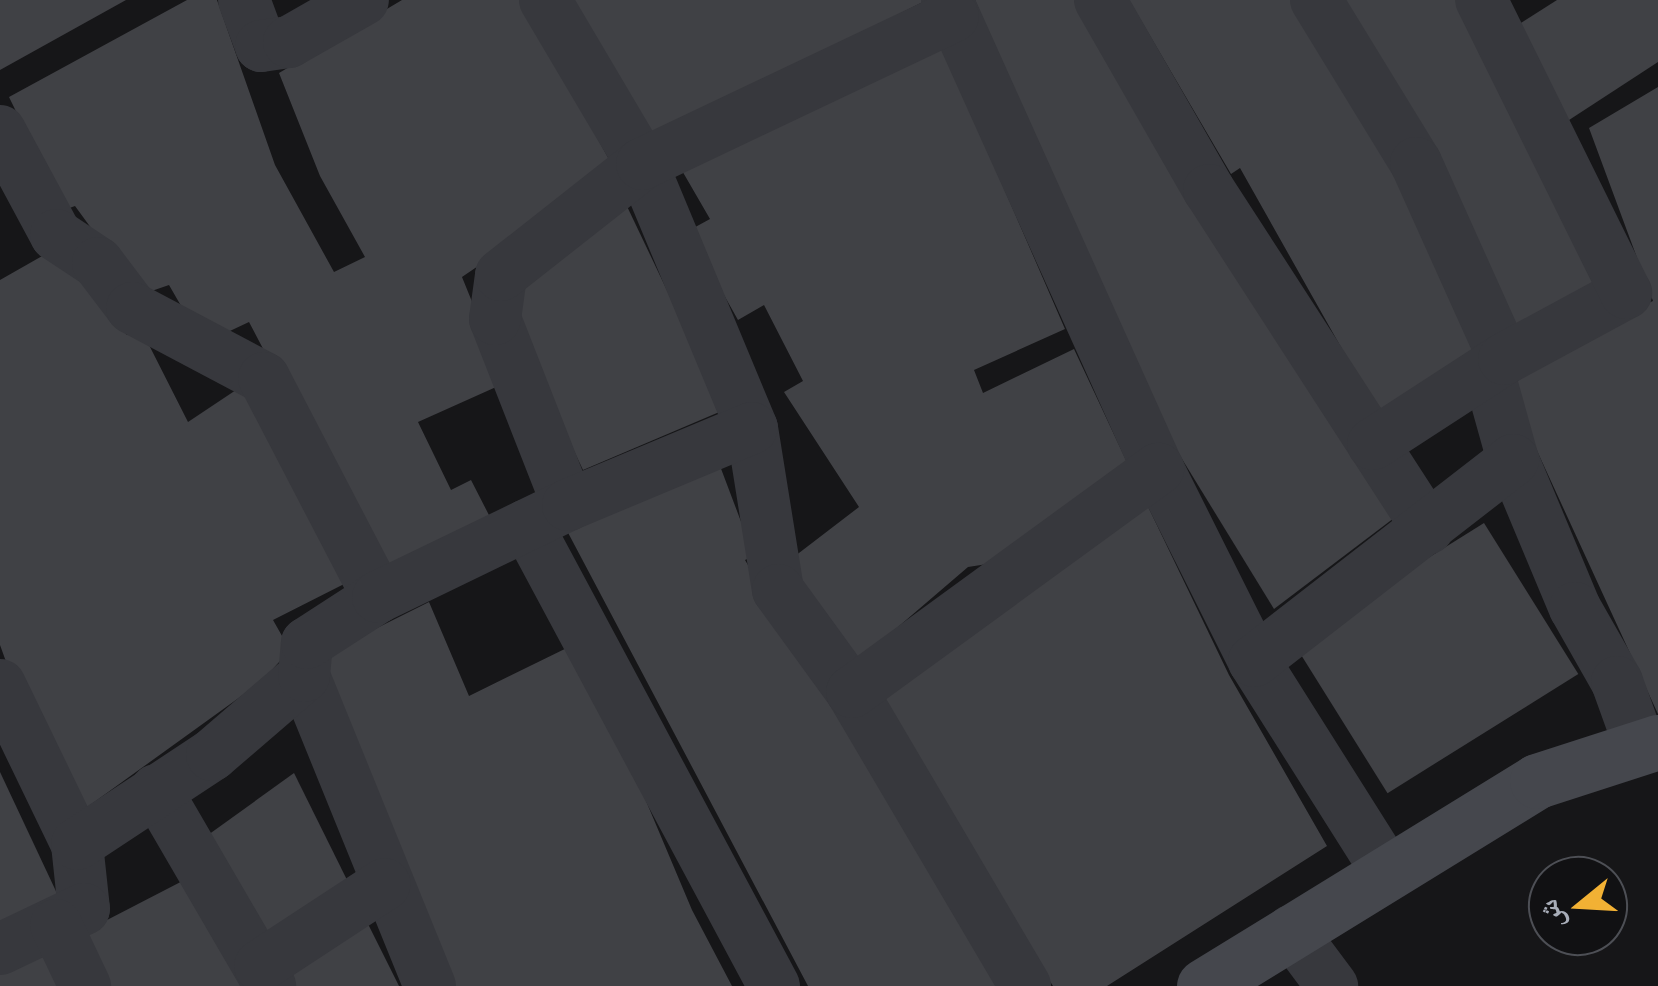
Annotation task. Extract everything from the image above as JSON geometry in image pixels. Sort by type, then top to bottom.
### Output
[{"type":"main road","points":[[1204,986],[1386,870],[1537,781],[1652,752]]},
{"type":"street","points":[[244,0],[262,46],[290,42],[364,0]]},
{"type":"street","points":[[545,0],[642,164],[752,428],[778,590],[852,692],[1025,986]]},
{"type":"street","points":[[1100,0],[1209,190],[1428,528]]},
{"type":"street","points":[[1316,0],[1416,163],[1496,367],[1513,460],[1576,608],[1652,752]]},
{"type":"street","points":[[1374,444],[1626,292],[1480,0]]},
{"type":"street","points":[[774,986],[548,515],[494,319],[501,274],[642,164],[950,8],[1158,469],[1254,661],[1386,870]]},
{"type":"street","points":[[0,131],[56,234],[98,262],[132,308],[264,378],[378,597]]},
{"type":"street","points":[[430,986],[385,884],[304,676],[307,644],[378,597],[548,515],[752,428]]},
{"type":"street","points":[[1254,661],[1513,460]]},
{"type":"street","points":[[852,692],[1158,469]]},
{"type":"street","points":[[77,844],[212,755],[304,676]]},
{"type":"street","points":[[0,684],[77,844],[84,909],[0,950]]},
{"type":"street","points":[[156,790],[265,976],[385,884]]},
{"type":"street","points":[[56,925],[86,986]]},
{"type":"street","points":[[1291,931],[1332,986]]},
{"type":"building","points":[[0,0],[126,0],[0,70]]},
{"type":"building","points":[[187,0],[217,0],[275,165],[334,272],[365,257],[320,176],[279,73],[402,0],[521,0],[616,172],[462,277],[505,383],[418,422],[451,490],[471,480],[491,519],[379,570],[249,322],[215,338],[184,311],[169,285],[140,295],[75,206],[64,210],[9,97]]},
{"type":"building","points":[[561,0],[927,0],[643,142]]},
{"type":"building","points":[[975,0],[1086,0],[1398,515],[1274,609],[1144,397]]},
{"type":"building","points":[[1129,0],[1300,0],[1490,355],[1382,420],[1240,168],[1231,174]]},
{"type":"building","points":[[1329,0],[1470,0],[1600,289],[1503,332]]},
{"type":"building","points":[[1557,0],[1658,0],[1658,62],[1566,122],[1513,28]]},
{"type":"building","points":[[939,39],[1065,329],[974,370],[983,393],[1074,349],[1133,475],[1000,562],[968,567],[856,663],[782,566],[859,507],[784,392],[803,381],[764,305],[738,320],[688,231],[710,219],[677,162]]},
{"type":"building","points":[[1658,87],[1658,714],[1504,379],[1574,335],[1653,301],[1589,128]]},
{"type":"building","points":[[624,200],[724,410],[583,470],[513,322],[522,271]]},
{"type":"building","points":[[58,247],[127,335],[136,331],[148,343],[188,422],[242,386],[352,580],[273,620],[290,650],[261,682],[86,808],[13,681],[0,645],[0,280]]},
{"type":"building","points":[[717,458],[754,556],[745,560],[999,986],[808,986],[565,527]]},
{"type":"building","points":[[1141,492],[1229,675],[1327,846],[1107,986],[1053,986],[870,700]]},
{"type":"building","points":[[1484,523],[1578,674],[1388,793],[1293,642]]},
{"type":"building","points":[[429,602],[469,696],[579,642],[692,910],[732,986],[449,986],[319,657]]},
{"type":"building","points":[[0,772],[62,904],[0,933]]},
{"type":"building","points":[[294,773],[352,890],[261,950],[201,840]]},
{"type":"building","points":[[198,873],[252,986],[99,986],[76,936]]},
{"type":"building","points":[[364,916],[399,986],[281,986],[274,972]]},
{"type":"building","points":[[51,949],[70,986],[0,986],[0,972]]}]
